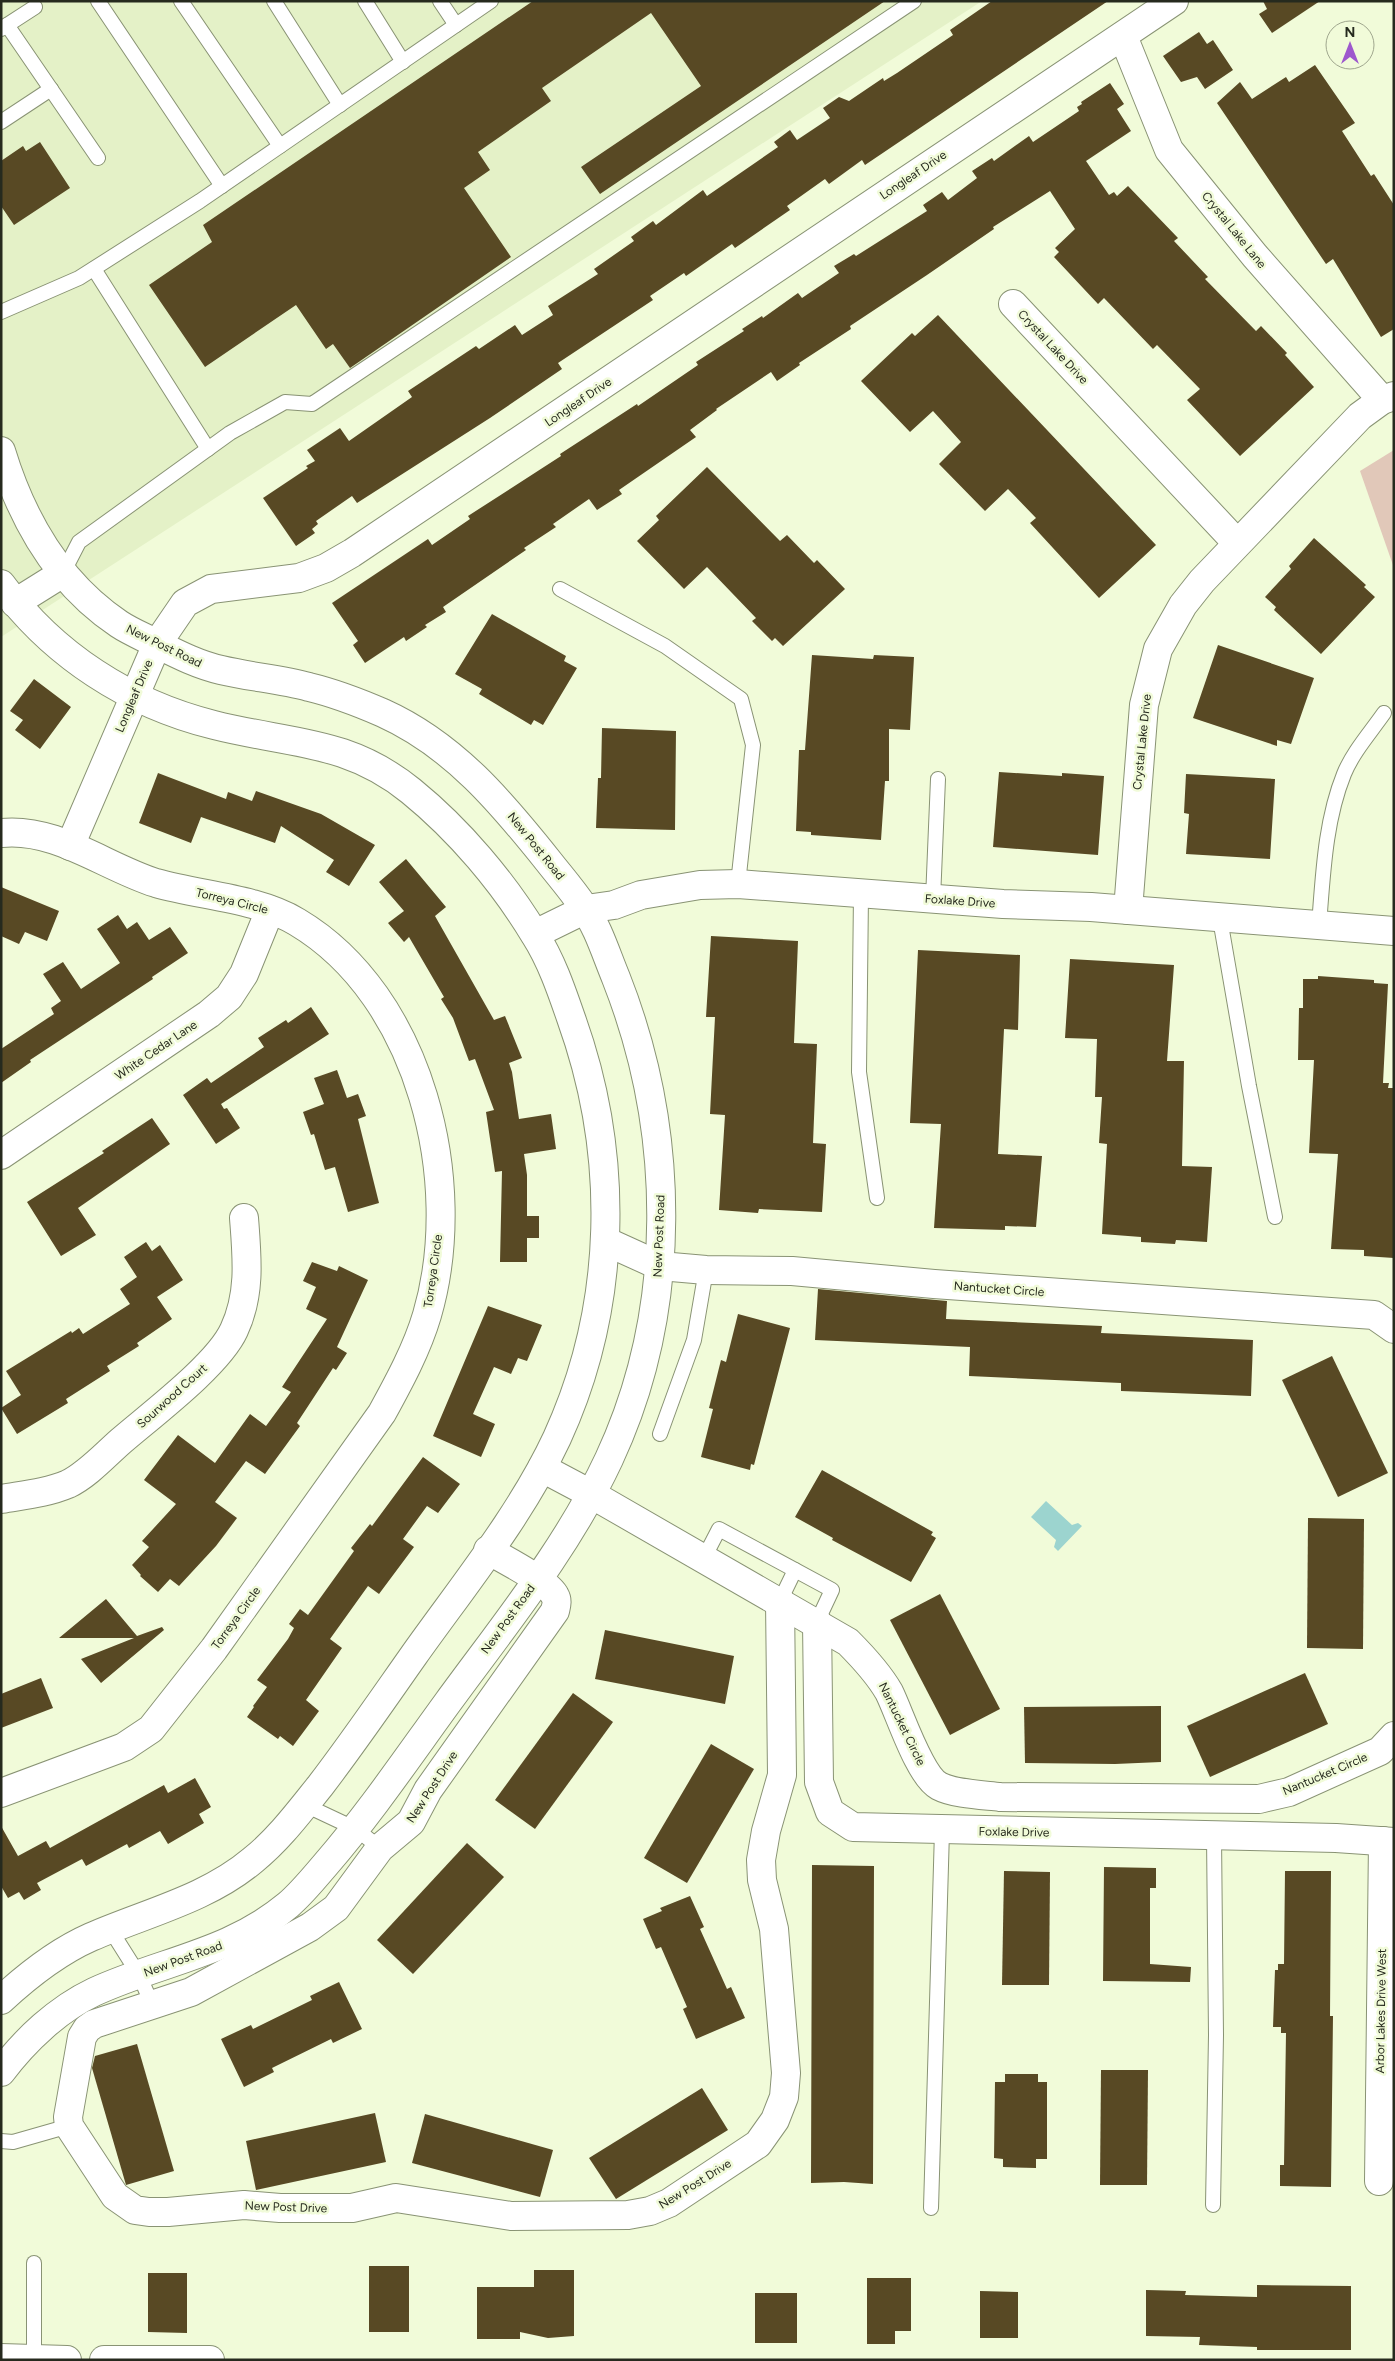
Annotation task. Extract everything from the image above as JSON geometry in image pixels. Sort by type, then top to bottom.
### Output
[{"type":"street","name":"Longleaf Drive","points":[[70,846],[157,644],[185,603],[211,588],[299,578],[326,568],[352,553],[1174,1]]},
{"type":"street","name":"Crystal Lake Lane","points":[[1123,36],[1169,150],[1255,256],[1388,398]]},
{"type":"street","name":"Crystal Lake Drive","points":[[1012,304],[1237,543]]},
{"type":"street","name":"Crystal Lake Drive","points":[[1128,910],[1144,705],[1158,649],[1183,606],[1237,543],[1360,416],[1388,398]]},
{"type":"street","name":"New Post Road","points":[[1,451],[28,520],[43,546],[63,573],[86,597],[120,625],[188,660],[216,670],[311,687],[366,705],[396,719],[450,754],[496,796],[586,909],[628,1010],[649,1086],[656,1125],[661,1189],[660,1266],[653,1316],[634,1391],[610,1457],[592,1494],[567,1536],[356,1829],[290,1903],[268,1919],[216,1948],[89,1995],[60,2013],[32,2037],[1,2072]]},
{"type":"street","points":[[1,2000],[54,1956],[110,1929],[202,1894],[233,1876],[275,1840],[305,1805],[344,1754],[488,1550],[542,1468],[570,1407],[589,1348],[601,1285],[605,1241],[606,1185],[603,1148],[590,1077],[564,997],[548,958],[535,934],[503,888],[460,837],[408,788],[378,768],[343,752],[306,742],[215,726],[164,710],[108,683],[77,661],[32,623],[8,593],[63,573]]},
{"type":"street","name":"Torreya Circle","points":[[1,833],[17,831],[42,835],[131,874],[157,883],[270,910],[295,921],[318,935],[339,952],[358,972],[392,1024],[411,1064],[431,1125],[439,1181],[439,1245],[435,1280],[427,1316],[399,1382],[382,1413],[214,1649],[151,1729],[124,1747],[1,1793]]},
{"type":"street","name":"Foxlake Drive","points":[[535,934],[586,909],[614,905],[641,895],[700,885],[738,884],[932,899],[1128,910],[1220,919],[1394,931]]},
{"type":"street","name":"White Cedar Lane","points":[[1,1155],[209,1014],[229,997],[244,974],[270,910]]},
{"type":"street","name":"Sourwood Court","points":[[1,1499],[42,1492],[69,1483],[90,1468],[133,1431],[216,1356],[234,1332],[243,1308],[248,1274],[244,1218]]},
{"type":"street","name":"Nantucket Circle","points":[[605,1241],[660,1266],[706,1270],[792,1271],[943,1285],[1374,1315],[1394,1328]]},
{"type":"street","name":"Nantucket Circle","points":[[542,1468],[592,1494],[817,1622],[848,1642],[871,1665],[889,1692],[921,1765],[938,1786],[969,1794],[1000,1797],[1260,1799],[1289,1792],[1380,1751],[1394,1736]]},
{"type":"street","points":[[488,1550],[537,1579]]},
{"type":"street","name":"New Post Drive","points":[[537,1579],[556,1596],[554,1611],[428,1790],[411,1822],[380,1848],[336,1908],[310,1927],[191,1992],[94,2024],[87,2029],[79,2047],[68,2117],[69,2126],[115,2196],[135,2210],[168,2212],[244,2205],[280,2208],[352,2208],[396,2198],[512,2216],[628,2215],[650,2211],[669,2203],[758,2144],[775,2120],[784,2097],[786,2073],[774,1929],[762,1880],[761,1860],[766,1831],[782,1776],[780,1601]]},
{"type":"street","name":"Foxlake Drive","points":[[817,1622],[819,1782],[830,1812],[852,1828],[1336,1838],[1388,1841]]},
{"type":"street","name":"Arbor Lakes Drive West","points":[[1379,2181],[1388,1841]]},
{"type":"street","points":[[4,2358],[67,2360]]},
{"type":"street","points":[[104,2360],[210,2360]]},
{"type":"lane","points":[[98,1],[222,186]]},
{"type":"lane","points":[[182,1],[280,146]]},
{"type":"lane","points":[[274,1],[340,105]]},
{"type":"lane","points":[[365,1],[403,62]]},
{"type":"lane","points":[[440,1],[456,26]]},
{"type":"lane","points":[[1,312],[79,278],[222,186],[491,1]]},
{"type":"lane","points":[[63,573],[79,542],[230,433],[285,402],[312,404],[914,1]]},
{"type":"lane","points":[[36,3],[4,27],[51,89],[98,158]]},
{"type":"lane","points":[[1,122],[51,89]]},
{"type":"lane","points":[[94,268],[208,449]]},
{"type":"lane","points":[[560,589],[665,646],[741,699],[753,745],[738,884]]},
{"type":"lane","points":[[1319,925],[1330,819],[1344,774],[1357,749],[1384,714]]},
{"type":"lane","points":[[932,899],[938,779]]},
{"type":"lane","points":[[861,894],[859,1072],[878,1198]]},
{"type":"lane","points":[[1220,919],[1249,1086],[1275,1217]]},
{"type":"lane","points":[[660,1434],[694,1340],[706,1270]]},
{"type":"lane","points":[[704,1558],[719,1529],[832,1590],[817,1622]]},
{"type":"lane","points":[[780,1601],[795,1570]]},
{"type":"lane","points":[[305,1805],[356,1829],[380,1848]]},
{"type":"lane","points":[[931,2208],[942,1831]]},
{"type":"lane","points":[[1214,1836],[1216,2035],[1214,2205]]},
{"type":"lane","points":[[110,1929],[139,1975],[152,2004]]},
{"type":"lane","points":[[1,2141],[13,2142],[69,2126]]},
{"type":"lane","points":[[34,2263],[34,2359]]},
{"type":"shaded area","points":[[1,1],[982,1],[1,637]]},
{"type":"shaded area","points":[[1394,450],[1394,568],[1360,471]]},
{"type":"water","points":[[1046,1501],[1072,1525],[1078,1523],[1082,1526],[1058,1551],[1054,1547],[1056,1540],[1031,1517]]},
{"type":"building","points":[[533,1],[885,1],[600,194],[581,167],[701,86],[651,13],[542,88],[551,101],[478,152],[490,170],[464,188],[511,257],[350,368],[333,344],[326,349],[296,305],[205,367],[149,285],[212,242],[203,225]]},
{"type":"building","points":[[992,1],[1108,1],[865,165],[862,160],[829,184],[825,179],[787,206],[790,210],[735,248],[732,244],[686,276],[684,273],[650,296],[653,300],[558,363],[562,369],[490,418],[357,503],[352,496],[316,521],[318,524],[312,529],[315,533],[296,546],[263,498],[308,468],[306,466],[315,461],[307,450],[340,428],[349,441],[412,397],[408,391],[476,346],[479,349],[515,325],[522,335],[553,315],[548,306],[598,274],[594,269],[634,241],[631,237],[653,221],[656,225],[703,190],[707,196],[778,147],[774,142],[790,130],[797,140],[830,118],[823,108],[839,97],[849,101],[883,78],[884,81],[897,73],[953,35],[950,30]]},
{"type":"building","points":[[1263,1],[1320,1],[1272,33],[1259,14],[1267,9]]},
{"type":"building","points":[[1199,32],[1207,44],[1213,40],[1233,70],[1205,89],[1197,77],[1181,82],[1163,56]]},
{"type":"building","points":[[1315,65],[1355,123],[1342,131],[1371,176],[1374,174],[1394,205],[1394,329],[1381,337],[1333,259],[1326,264],[1217,103],[1240,82],[1252,99],[1286,77],[1289,82]]},
{"type":"building","points":[[1110,83],[1124,104],[1117,109],[1131,131],[1086,161],[1109,195],[1114,192],[1117,196],[1128,186],[1178,238],[1174,241],[1208,277],[1205,279],[1256,331],[1261,326],[1287,353],[1285,355],[1314,387],[1240,456],[1187,400],[1200,389],[1157,345],[1153,349],[1104,298],[1098,304],[1054,257],[1059,252],[1055,248],[1075,229],[1050,191],[993,227],[994,229],[850,326],[851,329],[799,363],[800,365],[777,381],[771,372],[716,409],[690,430],[696,437],[619,490],[622,494],[597,510],[589,499],[553,524],[556,527],[524,548],[526,550],[443,607],[446,612],[425,625],[427,627],[406,641],[404,637],[365,663],[353,645],[358,641],[332,603],[428,539],[432,545],[470,519],[468,516],[698,365],[696,362],[744,331],[742,329],[762,316],[763,318],[798,293],[802,298],[839,273],[834,266],[854,254],[856,256],[927,211],[923,205],[942,192],[948,200],[977,178],[972,171],[992,158],[994,161],[1029,136],[1033,142],[1079,111],[1077,107],[1082,104],[1081,102]]},
{"type":"building","points":[[40,142],[70,188],[14,225],[1,206],[1,161],[23,146],[26,151]]},
{"type":"building","points":[[938,315],[1156,545],[1099,598],[1030,523],[1036,518],[1008,489],[985,511],[939,464],[961,442],[933,411],[910,432],[861,381],[912,333],[915,336]]},
{"type":"building","points":[[707,467],[780,541],[787,535],[814,563],[817,560],[845,589],[783,646],[775,638],[772,641],[752,621],[756,618],[707,567],[684,589],[637,541],[659,520],[656,516]]},
{"type":"building","points":[[1314,538],[1366,585],[1364,587],[1375,597],[1321,654],[1274,610],[1276,607],[1265,597],[1291,569],[1289,566]]},
{"type":"building","points":[[492,614],[566,656],[564,661],[577,668],[543,725],[534,720],[531,725],[479,694],[482,689],[455,674]]},
{"type":"building","points":[[1218,645],[1314,678],[1291,744],[1277,740],[1277,746],[1193,718]]},
{"type":"building","points":[[812,655],[873,659],[874,655],[914,657],[910,730],[889,729],[889,781],[885,781],[881,840],[811,835],[811,832],[796,831],[799,750],[805,750]]},
{"type":"building","points":[[34,679],[71,707],[40,749],[15,730],[23,720],[10,711]]},
{"type":"building","points":[[602,728],[676,731],[675,830],[596,828],[598,778],[601,778]]},
{"type":"building","points":[[999,772],[1062,776],[1062,773],[1104,776],[1098,855],[993,847]]},
{"type":"building","points":[[158,773],[226,799],[228,792],[252,801],[256,791],[321,814],[375,845],[349,886],[326,872],[334,860],[281,826],[275,843],[201,817],[191,843],[139,823]]},
{"type":"building","points":[[1186,774],[1275,779],[1270,859],[1186,854],[1189,814],[1184,813]]},
{"type":"building","points":[[406,859],[446,907],[435,916],[494,1020],[505,1016],[522,1058],[509,1063],[519,1119],[551,1114],[556,1149],[524,1154],[527,1175],[527,1216],[539,1216],[539,1238],[527,1238],[527,1262],[500,1262],[502,1171],[495,1172],[486,1112],[494,1110],[475,1059],[469,1061],[453,1018],[441,999],[444,997],[409,937],[404,942],[388,923],[404,911],[379,882]]},
{"type":"building","points":[[1,887],[59,911],[47,941],[25,932],[19,944],[1,936]]},
{"type":"building","points":[[118,915],[127,929],[137,922],[149,940],[170,927],[188,953],[152,977],[153,979],[30,1060],[31,1062],[1,1083],[1,1049],[54,1014],[51,1008],[61,1001],[43,974],[63,962],[81,989],[120,963],[97,929]]},
{"type":"building","points":[[711,936],[798,941],[794,1043],[817,1044],[813,1143],[826,1144],[822,1212],[759,1209],[758,1213],[719,1210],[725,1115],[710,1114],[715,1017],[706,1017]]},
{"type":"building","points":[[918,950],[1020,955],[1018,1030],[1004,1029],[998,1154],[1042,1156],[1036,1227],[1005,1226],[1005,1230],[934,1228],[941,1124],[910,1123]]},
{"type":"building","points":[[1070,959],[1174,965],[1167,1061],[1184,1061],[1182,1166],[1212,1167],[1207,1242],[1176,1240],[1175,1244],[1141,1242],[1141,1237],[1102,1234],[1107,1144],[1099,1143],[1102,1097],[1095,1097],[1097,1039],[1065,1038]]},
{"type":"building","points":[[1318,976],[1374,980],[1374,983],[1388,984],[1383,1083],[1389,1083],[1388,1088],[1394,1088],[1394,1258],[1364,1256],[1364,1250],[1331,1249],[1338,1154],[1309,1153],[1314,1060],[1298,1060],[1299,1008],[1303,1008],[1303,979],[1318,979]]},
{"type":"building","points":[[311,1007],[329,1034],[221,1104],[224,1109],[227,1108],[240,1128],[216,1144],[183,1095],[207,1078],[211,1083],[264,1047],[258,1038],[286,1020],[288,1023]]},
{"type":"building","points":[[337,1070],[347,1098],[358,1094],[366,1116],[358,1119],[379,1203],[348,1212],[335,1167],[325,1170],[314,1134],[311,1135],[303,1112],[324,1104],[314,1078]]},
{"type":"building","points":[[152,1118],[170,1144],[78,1208],[96,1235],[61,1256],[27,1202],[104,1153],[102,1151]]},
{"type":"building","points":[[146,1242],[152,1251],[160,1245],[183,1280],[157,1297],[172,1319],[137,1343],[139,1346],[107,1366],[110,1371],[66,1399],[68,1403],[17,1434],[1,1408],[21,1395],[6,1371],[71,1331],[72,1333],[79,1328],[83,1334],[130,1304],[120,1289],[137,1277],[124,1257]]},
{"type":"building","points":[[312,1262],[337,1271],[339,1266],[368,1280],[337,1347],[347,1353],[336,1370],[333,1368],[297,1423],[300,1426],[265,1474],[246,1461],[215,1502],[237,1518],[216,1546],[179,1586],[170,1579],[158,1592],[140,1576],[132,1565],[149,1547],[142,1541],[176,1504],[144,1480],[178,1435],[215,1463],[250,1414],[266,1426],[291,1392],[282,1387],[327,1319],[306,1309],[316,1287],[303,1281]]},
{"type":"building","points":[[818,1289],[947,1301],[946,1319],[1102,1326],[1101,1333],[1253,1340],[1251,1396],[1121,1391],[1121,1383],[969,1376],[970,1347],[815,1340]]},
{"type":"building","points":[[488,1306],[542,1325],[527,1361],[518,1358],[511,1374],[494,1367],[473,1414],[495,1424],[481,1457],[433,1436]]},
{"type":"building","points":[[738,1314],[790,1328],[754,1465],[751,1464],[750,1470],[701,1457],[713,1409],[709,1408],[721,1360],[726,1362]]},
{"type":"building","points":[[1332,1356],[1388,1473],[1338,1497],[1282,1380]]},
{"type":"building","points":[[423,1457],[460,1484],[438,1513],[427,1506],[403,1539],[414,1547],[379,1594],[368,1586],[330,1639],[342,1648],[306,1700],[319,1711],[293,1746],[280,1736],[278,1739],[247,1717],[267,1687],[257,1680],[288,1639],[294,1628],[289,1624],[300,1609],[308,1615],[354,1551],[351,1548],[370,1524],[372,1526]]},
{"type":"building","points":[[822,1470],[933,1532],[931,1535],[936,1538],[911,1582],[832,1540],[833,1538],[795,1517]]},
{"type":"building","points":[[1308,1518],[1364,1519],[1363,1649],[1307,1648]]},
{"type":"building","points":[[940,1594],[1000,1709],[950,1735],[890,1620]]},
{"type":"building","points":[[106,1599],[137,1636],[162,1627],[164,1630],[101,1683],[81,1659],[134,1638],[59,1638]]},
{"type":"building","points":[[605,1630],[734,1656],[725,1704],[595,1679]]},
{"type":"building","points":[[1305,1673],[1328,1724],[1210,1777],[1187,1726]]},
{"type":"building","points":[[41,1678],[53,1708],[1,1728],[1,1694]]},
{"type":"building","points":[[573,1693],[613,1722],[535,1829],[495,1800]]},
{"type":"building","points":[[1161,1706],[1161,1762],[1115,1764],[1025,1763],[1024,1707]]},
{"type":"building","points":[[711,1744],[754,1769],[687,1883],[644,1858]]},
{"type":"building","points":[[195,1778],[211,1807],[199,1814],[204,1823],[168,1844],[160,1831],[129,1848],[127,1844],[86,1866],[82,1859],[37,1883],[41,1890],[24,1900],[19,1892],[8,1898],[1,1886],[1,1826],[18,1856],[46,1841],[50,1848],[164,1785],[168,1793]]},
{"type":"building","points":[[467,1843],[504,1877],[413,1974],[377,1940]]},
{"type":"building","points":[[812,1865],[874,1866],[873,2184],[844,2182],[811,2183]]},
{"type":"building","points":[[1104,1867],[1156,1868],[1156,1888],[1150,1888],[1150,1964],[1191,1967],[1190,1982],[1103,1981]]},
{"type":"building","points":[[1004,1871],[1050,1872],[1049,1985],[1002,1985]]},
{"type":"building","points":[[1285,1871],[1331,1871],[1330,2016],[1333,2016],[1331,2187],[1280,2186],[1280,2165],[1284,2165],[1286,2033],[1281,2033],[1281,2027],[1273,2027],[1275,1970],[1278,1970],[1278,1964],[1284,1964]]},
{"type":"building","points":[[690,1896],[704,1927],[700,1929],[727,1989],[731,1987],[745,2018],[696,2039],[683,2009],[687,2007],[661,1947],[656,1949],[643,1919],[662,1911],[660,1908]]},
{"type":"building","points":[[339,1982],[362,2029],[333,2043],[331,2039],[272,2068],[274,2072],[244,2087],[221,2039],[251,2025],[253,2029],[312,2000],[310,1996]]},
{"type":"building","points":[[137,2044],[174,2171],[126,2185],[92,2068],[95,2056]]},
{"type":"building","points":[[1101,2070],[1148,2070],[1147,2185],[1100,2185]]},
{"type":"building","points":[[1005,2074],[1038,2074],[1038,2082],[1047,2082],[1047,2159],[1036,2159],[1036,2168],[1003,2167],[1003,2159],[994,2158],[995,2082],[1005,2082]]},
{"type":"building","points":[[702,2088],[728,2130],[616,2199],[589,2158]]},
{"type":"building","points":[[375,2113],[386,2162],[256,2190],[246,2141]]},
{"type":"building","points":[[425,2114],[553,2150],[540,2197],[412,2163]]},
{"type":"building","points":[[369,2266],[409,2266],[409,2332],[369,2332]]},
{"type":"building","points":[[534,2270],[574,2270],[574,2336],[548,2338],[520,2332],[520,2339],[477,2339],[477,2287],[534,2287]]},
{"type":"building","points":[[148,2273],[187,2273],[187,2333],[148,2332]]},
{"type":"building","points":[[867,2278],[911,2278],[911,2331],[895,2331],[895,2344],[867,2344]]},
{"type":"building","points":[[1257,2285],[1351,2286],[1351,2350],[1257,2350],[1257,2347],[1199,2345],[1200,2337],[1146,2336],[1146,2290],[1186,2291],[1185,2295],[1257,2297]]},
{"type":"building","points":[[980,2291],[1018,2292],[1018,2338],[980,2338]]},
{"type":"building","points":[[755,2293],[797,2293],[797,2343],[755,2343]]}]
